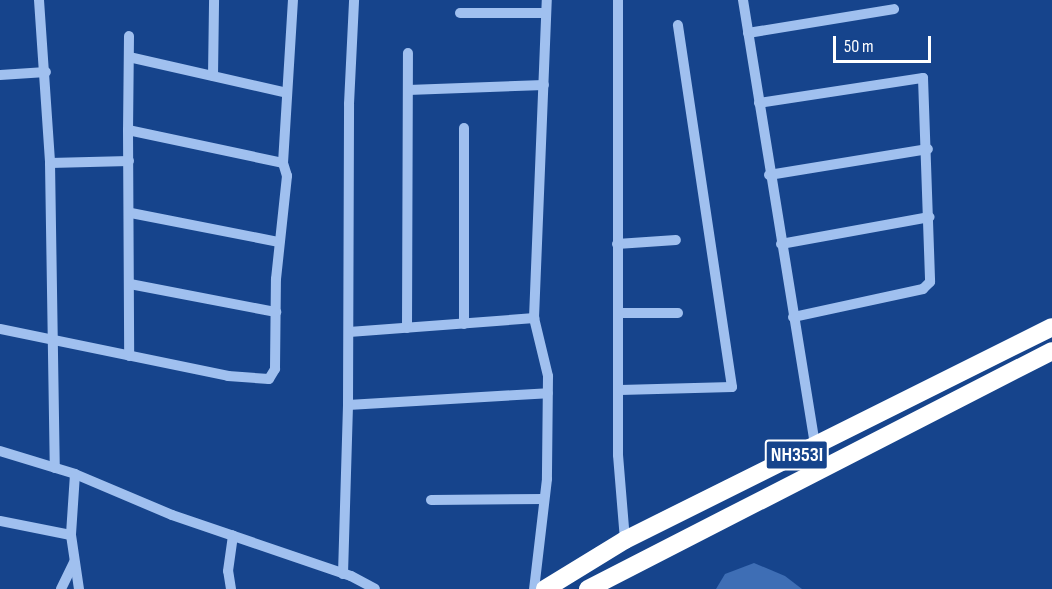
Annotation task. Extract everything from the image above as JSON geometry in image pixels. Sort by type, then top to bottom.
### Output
[{"type":"highway","name":"NH353I","points":[[545,589],[625,540],[1052,327]]},
{"type":"highway","name":"NH353I","points":[[588,589],[1052,351]]},
{"type":"street","points":[[39,0],[46,72],[50,163],[55,468]]},
{"type":"street","points":[[213,76],[214,0]]},
{"type":"street","points":[[0,329],[228,376],[269,379],[275,369],[279,242],[286,176],[283,163],[293,0]]},
{"type":"street","points":[[343,574],[349,332],[349,104],[354,0]]},
{"type":"street","points":[[534,589],[544,499],[548,393],[548,376],[534,318],[547,0]]},
{"type":"street","points":[[618,0],[617,244],[620,390],[618,455],[625,540]]},
{"type":"street","points":[[743,0],[769,175],[815,447]]},
{"type":"street","points":[[748,33],[894,9]]},
{"type":"street","points":[[460,13],[546,13]]},
{"type":"street","points":[[620,390],[732,387],[678,25]]},
{"type":"street","points":[[129,36],[128,130],[131,213],[129,356]]},
{"type":"street","points":[[407,328],[408,53]]},
{"type":"street","points":[[129,57],[287,93]]},
{"type":"street","points":[[0,75],[46,72]]},
{"type":"street","points":[[759,103],[923,78],[928,149],[930,282],[923,289],[793,317]]},
{"type":"street","points":[[408,90],[544,85]]},
{"type":"street","points":[[464,128],[464,324]]},
{"type":"street","points":[[128,130],[283,163]]},
{"type":"street","points":[[769,175],[928,149]]},
{"type":"street","points":[[50,163],[129,161]]},
{"type":"street","points":[[131,213],[279,242]]},
{"type":"street","points":[[781,244],[930,217]]},
{"type":"street","points":[[617,244],[676,240]]},
{"type":"street","points":[[130,284],[276,312]]},
{"type":"street","points":[[618,313],[678,313]]},
{"type":"street","points":[[349,332],[534,318]]},
{"type":"street","points":[[348,405],[548,393]]},
{"type":"street","points":[[0,451],[75,474],[233,536],[343,574],[375,589]]},
{"type":"street","points":[[75,474],[71,535],[79,589]]},
{"type":"street","points":[[431,500],[544,499]]},
{"type":"street","points":[[0,521],[71,535]]},
{"type":"street","points":[[231,589],[228,571],[233,536]]},
{"type":"street","points":[[61,589],[74,562]]},
{"type":"building","points":[[754,563],[785,576],[802,589],[716,589],[725,574]]}]
